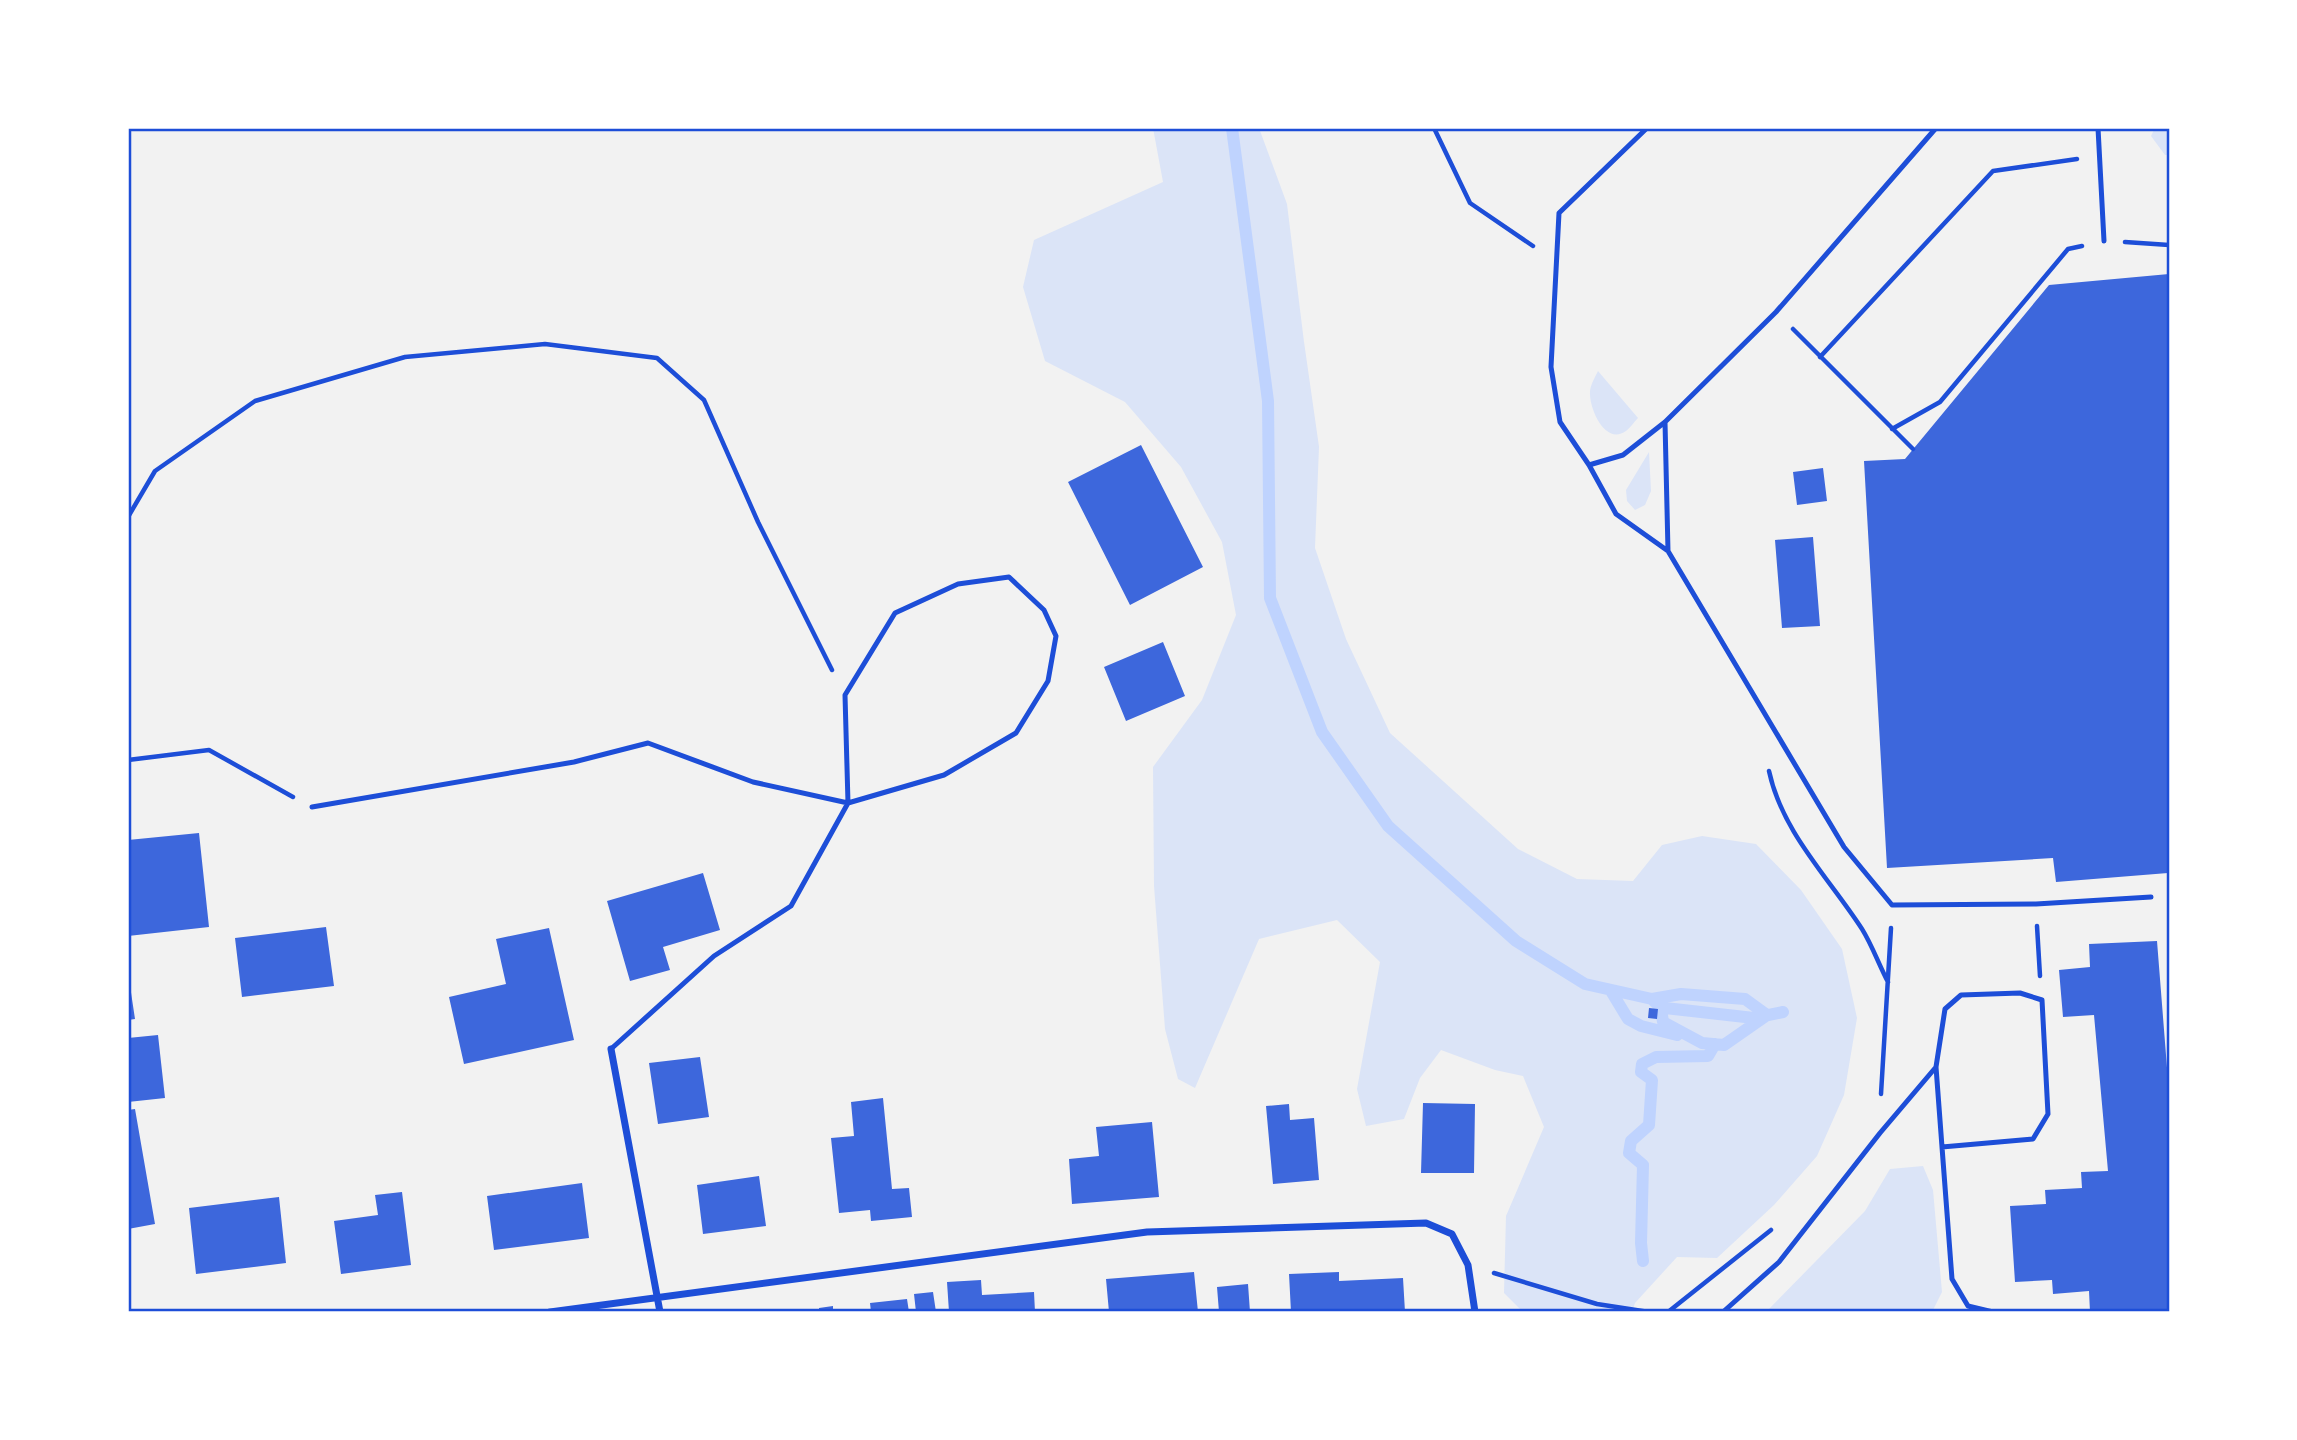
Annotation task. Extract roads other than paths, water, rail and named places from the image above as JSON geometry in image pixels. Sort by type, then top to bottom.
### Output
[{"type":"street","points":[[611,1049],[660,1312]]},
{"type":"street","points":[[550,1312],[1147,1232],[1426,1223],[1452,1234],[1468,1265],[1475,1312]]},
{"type":"lane","points":[[1647,128],[1559,213],[1551,367],[1560,422],[1616,514],[1668,551],[1844,847],[1892,905],[2036,904],[2151,897]]},
{"type":"lane","points":[[1589,466],[1623,455],[1665,422],[1776,312],[1936,128]]},
{"type":"lane","points":[[2098,128],[2104,241]]},
{"type":"lane","points":[[1665,422],[1668,551]]},
{"type":"lane","points":[[312,807],[574,762],[648,743],[753,782],[848,803],[944,775],[1016,733],[1048,681],[1056,636],[1044,610],[1009,577],[958,584],[895,613],[845,695],[848,803],[791,906],[714,957],[611,1049]]},
{"type":"lane","points":[[1942,1147],[2034,1139],[2048,1114],[2042,1000],[2020,993],[1961,995],[1945,1009],[1936,1067],[1942,1147],[1952,1279],[1968,1306],[1993,1312]]},
{"type":"lane","points":[[1723,1312],[1779,1262],[1880,1133],[1936,1067]]},
{"type":"waterway","points":[[1232,128],[1268,401],[1270,598],[1322,732],[1388,826],[1516,941],[1585,984],[1652,999],[1661,1008],[1754,1018],[1783,1012]]},
{"type":"waterway","points":[[1611,991],[1628,1019],[1641,1026],[1677,1035]]},
{"type":"waterway","points":[[1652,999],[1681,994],[1745,999],[1767,1015],[1724,1045],[1702,1043],[1663,1022],[1661,1008]]},
{"type":"waterway","points":[[1643,1261],[1643,1165],[1629,1153],[1631,1141],[1649,1125],[1652,1080],[1641,1072],[1642,1064],[1656,1057],[1708,1056],[1715,1044]]}]
